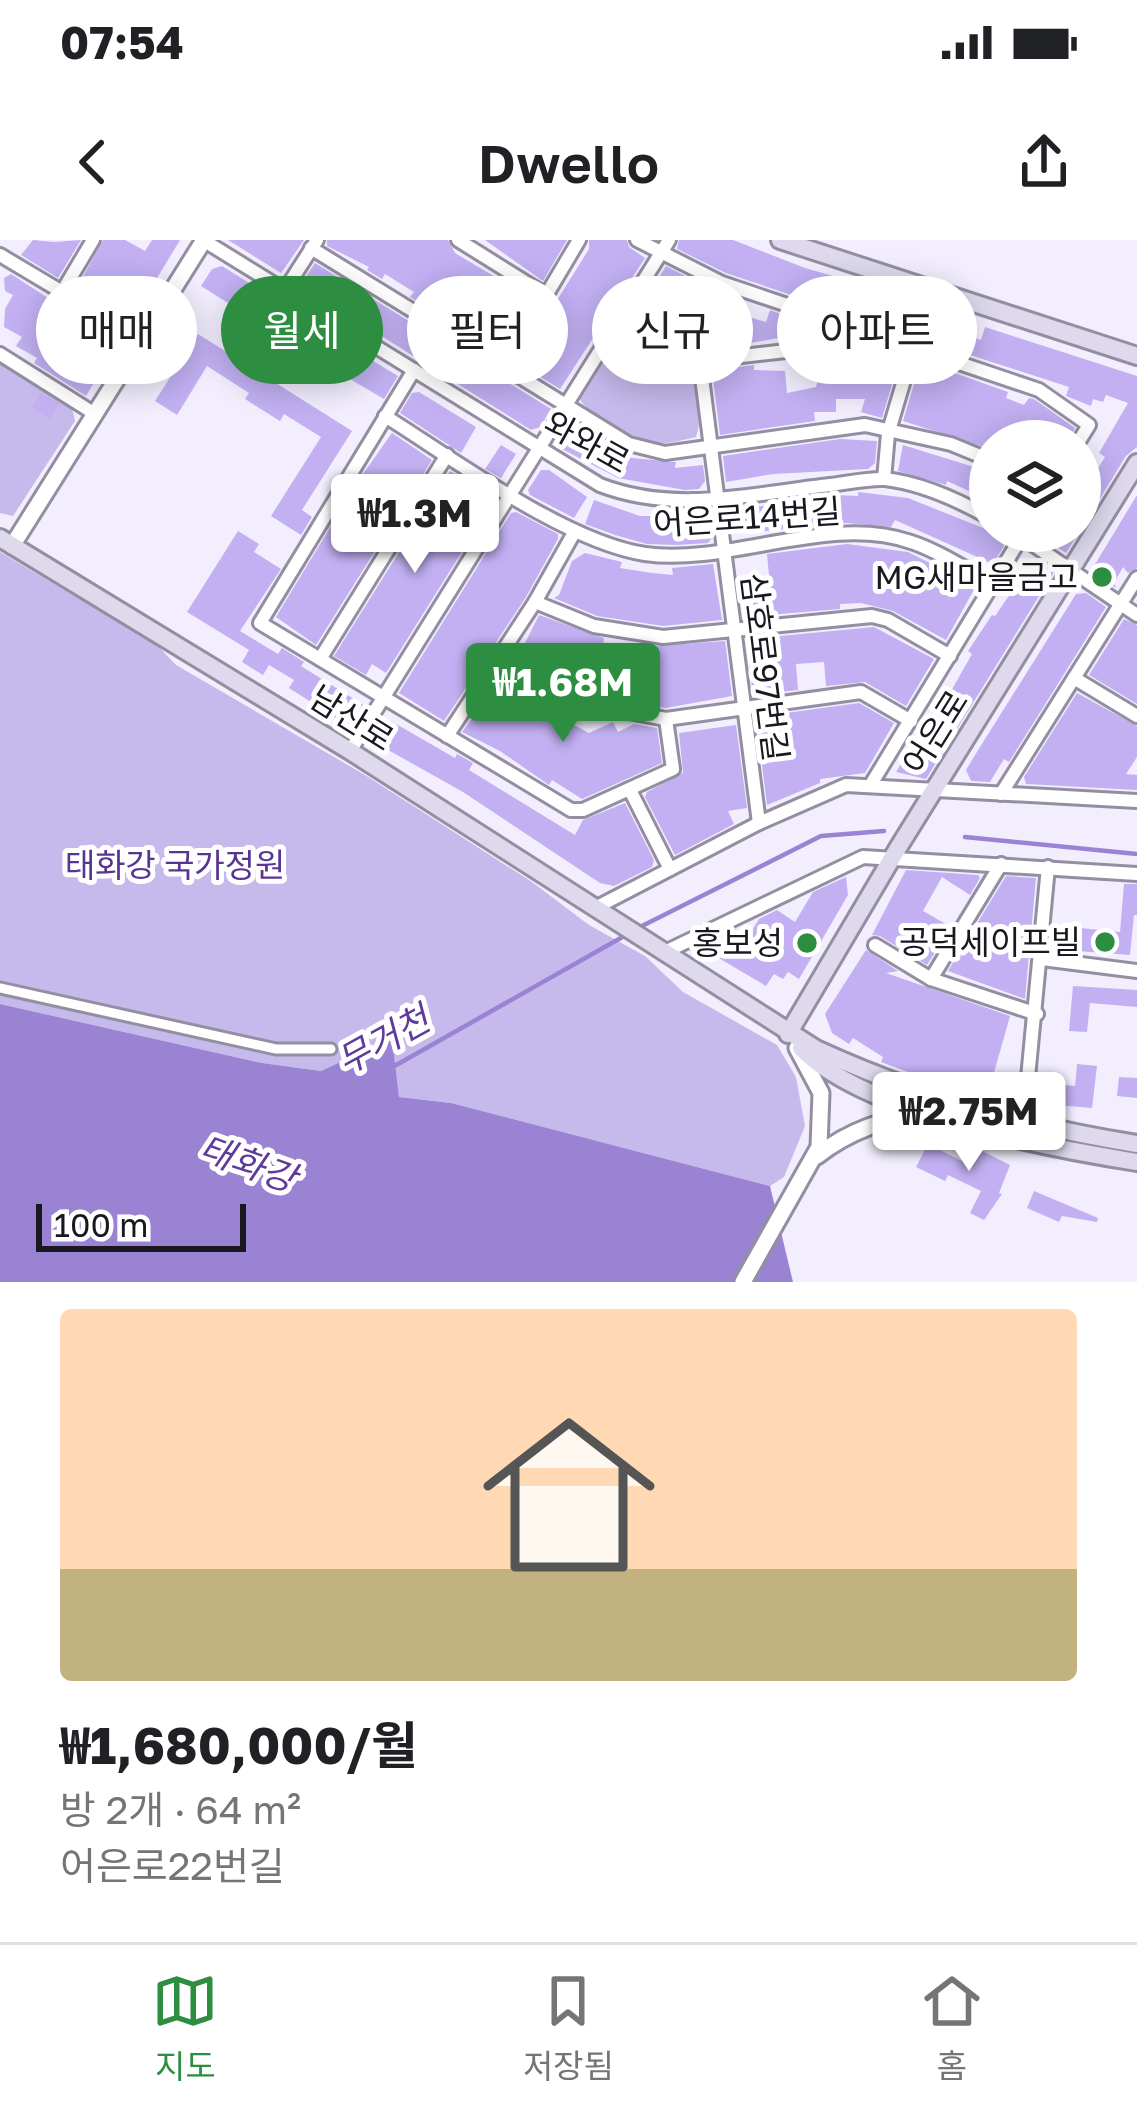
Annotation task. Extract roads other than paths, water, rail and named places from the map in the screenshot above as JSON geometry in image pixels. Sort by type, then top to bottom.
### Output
[{"type":"main road","points":[[780,240],[891,276]]},
{"type":"main road","points":[[977,304],[1137,356]]},
{"type":"main road","name":"어은로","points":[[788,1034],[1137,463]]},
{"type":"main road","name":"남산로","points":[[6,542],[663,948],[788,1034],[832,1075],[862,1091],[941,1116],[1042,1144],[1137,1162]]},
{"type":"main road","name":"남산로","points":[[788,1034],[869,1072],[1024,1120],[1137,1144]]},
{"type":"main road","points":[[1024,1120],[1137,1134]]},
{"type":"street","points":[[0,255],[62,292],[93,240]]},
{"type":"street","points":[[6,542],[204,240]]},
{"type":"street","name":"와와로","points":[[204,240],[262,276]]},
{"type":"street","points":[[458,240],[516,276]]},
{"type":"street","points":[[557,276],[579,240]]},
{"type":"street","points":[[637,240],[722,284],[777,302]]},
{"type":"street","points":[[647,276],[669,240]]},
{"type":"street","points":[[294,276],[314,244],[407,305]]},
{"type":"street","points":[[0,354],[94,414]]},
{"type":"street","points":[[350,751],[592,363]]},
{"type":"street","points":[[977,370],[1039,391],[1082,420]]},
{"type":"street","points":[[407,381],[260,622],[571,810],[583,810],[673,769],[666,718]]},
{"type":"street","name":"와와로","points":[[436,384],[600,485],[632,497],[660,502],[884,479],[969,509]]},
{"type":"street","points":[[529,384],[629,444],[665,453],[865,425],[890,428],[969,453]]},
{"type":"street","name":"삼호로97번길","points":[[703,384],[759,823]]},
{"type":"street","points":[[884,479],[890,428],[903,384]]},
{"type":"street","name":"어은로14번길","points":[[385,416],[574,531],[623,549],[657,555],[874,535],[911,542],[994,584]]},
{"type":"street","points":[[320,659],[447,454]]},
{"type":"street","points":[[447,736],[535,602],[574,531]]},
{"type":"street","points":[[870,786],[1010,552]]},
{"type":"street","points":[[1043,552],[1137,615]]},
{"type":"street","points":[[1001,794],[1137,578]]},
{"type":"street","points":[[535,602],[581,623],[641,635],[872,616],[950,656]]},
{"type":"street","points":[[492,669],[553,698],[666,718],[861,692],[911,722]]},
{"type":"street","points":[[1074,678],[1137,716]]},
{"type":"street","points":[[597,907],[759,823],[846,785],[932,794],[1137,801]]},
{"type":"street","points":[[630,790],[670,869]]},
{"type":"street","points":[[663,948],[863,857],[895,854],[1137,874]]},
{"type":"street","points":[[931,979],[1001,864]]},
{"type":"street","points":[[1024,1120],[1048,867]]},
{"type":"street","points":[[875,945],[931,979],[1036,1014]]},
{"type":"street","points":[[1042,959],[1137,971]]},
{"type":"street","points":[[0,988],[276,1048],[331,1049]]},
{"type":"street","points":[[788,1034],[816,1078],[823,1107]]},
{"type":"street","points":[[743,1282],[814,1158],[832,1075],[842,1070],[869,1072]]},
{"type":"street","points":[[814,1158],[837,1142],[884,1122],[941,1116]]},
{"type":"water","name":"태화강","points":[[0,1004],[262,1063],[321,1071],[392,1038],[399,1097],[451,1103],[770,1186],[793,1282],[0,1282]]},
{"type":"waterway","name":"무거천","points":[[636,929],[821,836],[884,831]]},
{"type":"waterway","name":"무거천","points":[[965,837],[1137,854]]},
{"type":"waterway","name":"무거천","points":[[391,1068],[626,935]]},
{"type":"place","name":"MG새마을금고","points":[[1102,577]]},
{"type":"place","name":"공덕세이프빌","points":[[1105,942]]},
{"type":"place","name":"홍보성","points":[[807,943]]},
{"type":"park label","name":"태화강 국가정원","points":[[175,865]]}]
